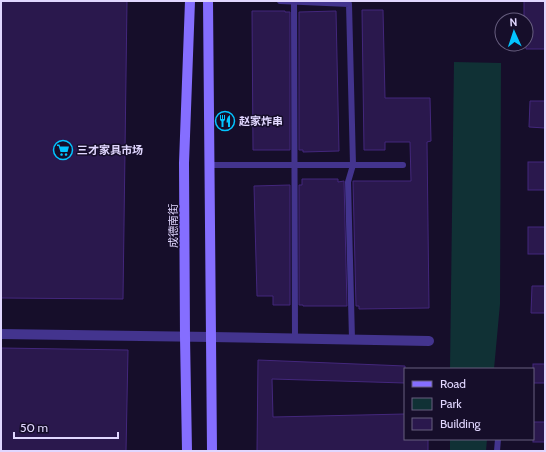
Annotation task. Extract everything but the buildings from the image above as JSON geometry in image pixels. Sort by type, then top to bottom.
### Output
[{"type":"main road","name":"成德南街","points":[[187,451],[184,163],[190,1]]},
{"type":"main road","points":[[208,1],[212,451]]},
{"type":"street","points":[[1,334],[429,341]]},
{"type":"lane","points":[[280,1],[350,4],[353,165],[348,182],[352,340]]},
{"type":"lane","points":[[294,2],[296,339]]},
{"type":"lane","points":[[209,165],[403,165]]},
{"type":"lane","points":[[497,451],[498,440]]},
{"type":"green space","points":[[454,62],[501,63],[500,304],[494,368],[450,368]]},
{"type":"green space","points":[[450,440],[487,440],[486,451],[450,451]]},
{"type":"place","name":"赵家炸串","points":[[225,121]]},
{"type":"place","name":"三才家具市场","points":[[63,150]]}]
